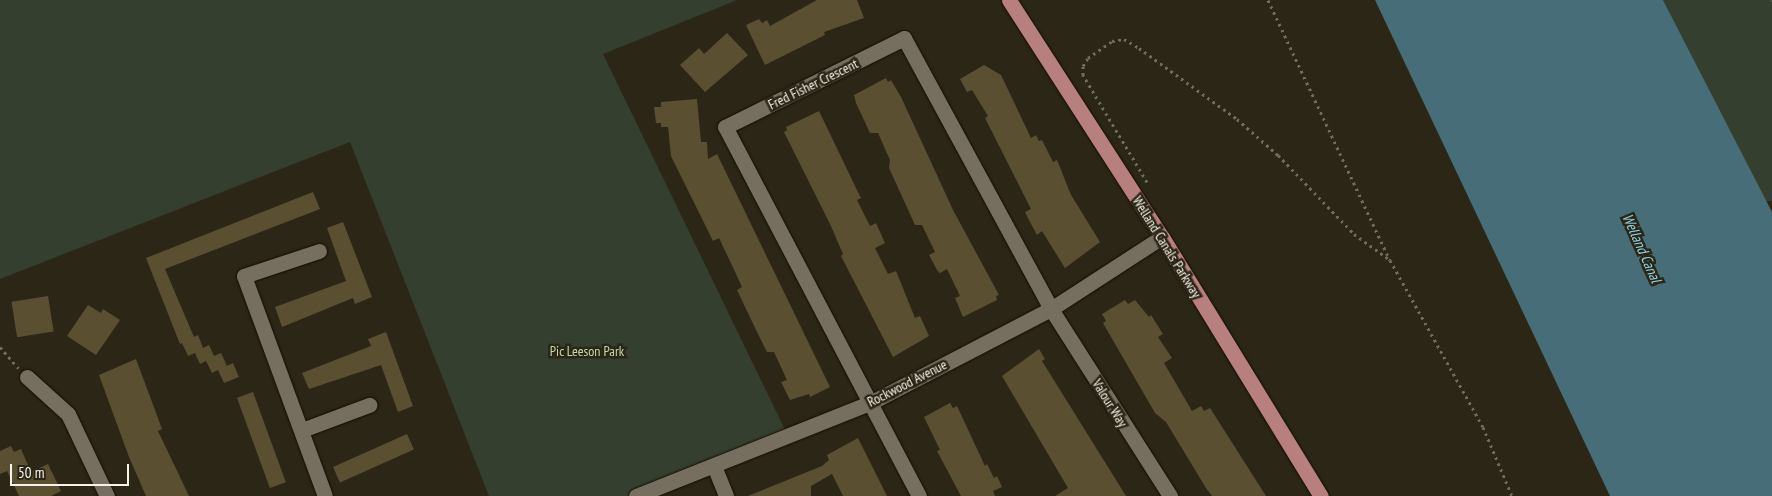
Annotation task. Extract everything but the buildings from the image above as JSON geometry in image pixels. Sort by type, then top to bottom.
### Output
[{"type":"main road","name":"Welland Canals Parkway","points":[[1009,0],[1162,237],[1321,496]]},
{"type":"street","name":"Fred Fisher Crescent","points":[[872,402],[725,127],[904,38],[1050,309]]},
{"type":"street","name":"Rockwood Avenue","points":[[636,496],[872,402],[1050,309],[1162,237]]},
{"type":"street","points":[[319,251],[244,276],[325,496]]},
{"type":"street","name":"Valour Way","points":[[1050,309],[1170,496]]},
{"type":"street","points":[[27,377],[68,414],[107,496]]},
{"type":"street","points":[[872,402],[919,496]]},
{"type":"street","points":[[302,430],[369,405]]},
{"type":"street","points":[[714,466],[726,496]]},
{"type":"path","points":[[1268,0],[1390,260],[1483,427],[1512,496]]},
{"type":"path","points":[[1149,186],[1083,75],[1083,66],[1088,58],[1112,41],[1124,39],[1139,48],[1237,120],[1278,155],[1354,234],[1390,260]]},
{"type":"path","points":[[0,347],[27,377]]},
{"type":"green space","name":"Pic Leeson Park","points":[[0,0],[737,0],[603,54],[789,438],[650,496],[489,496],[350,142],[0,279]]},
{"type":"green space","points":[[1663,0],[1772,0],[1772,201],[1766,201]]},
{"type":"water","name":"Welland Canal","points":[[1375,0],[1663,0],[1772,212],[1772,496],[1610,496]]}]
